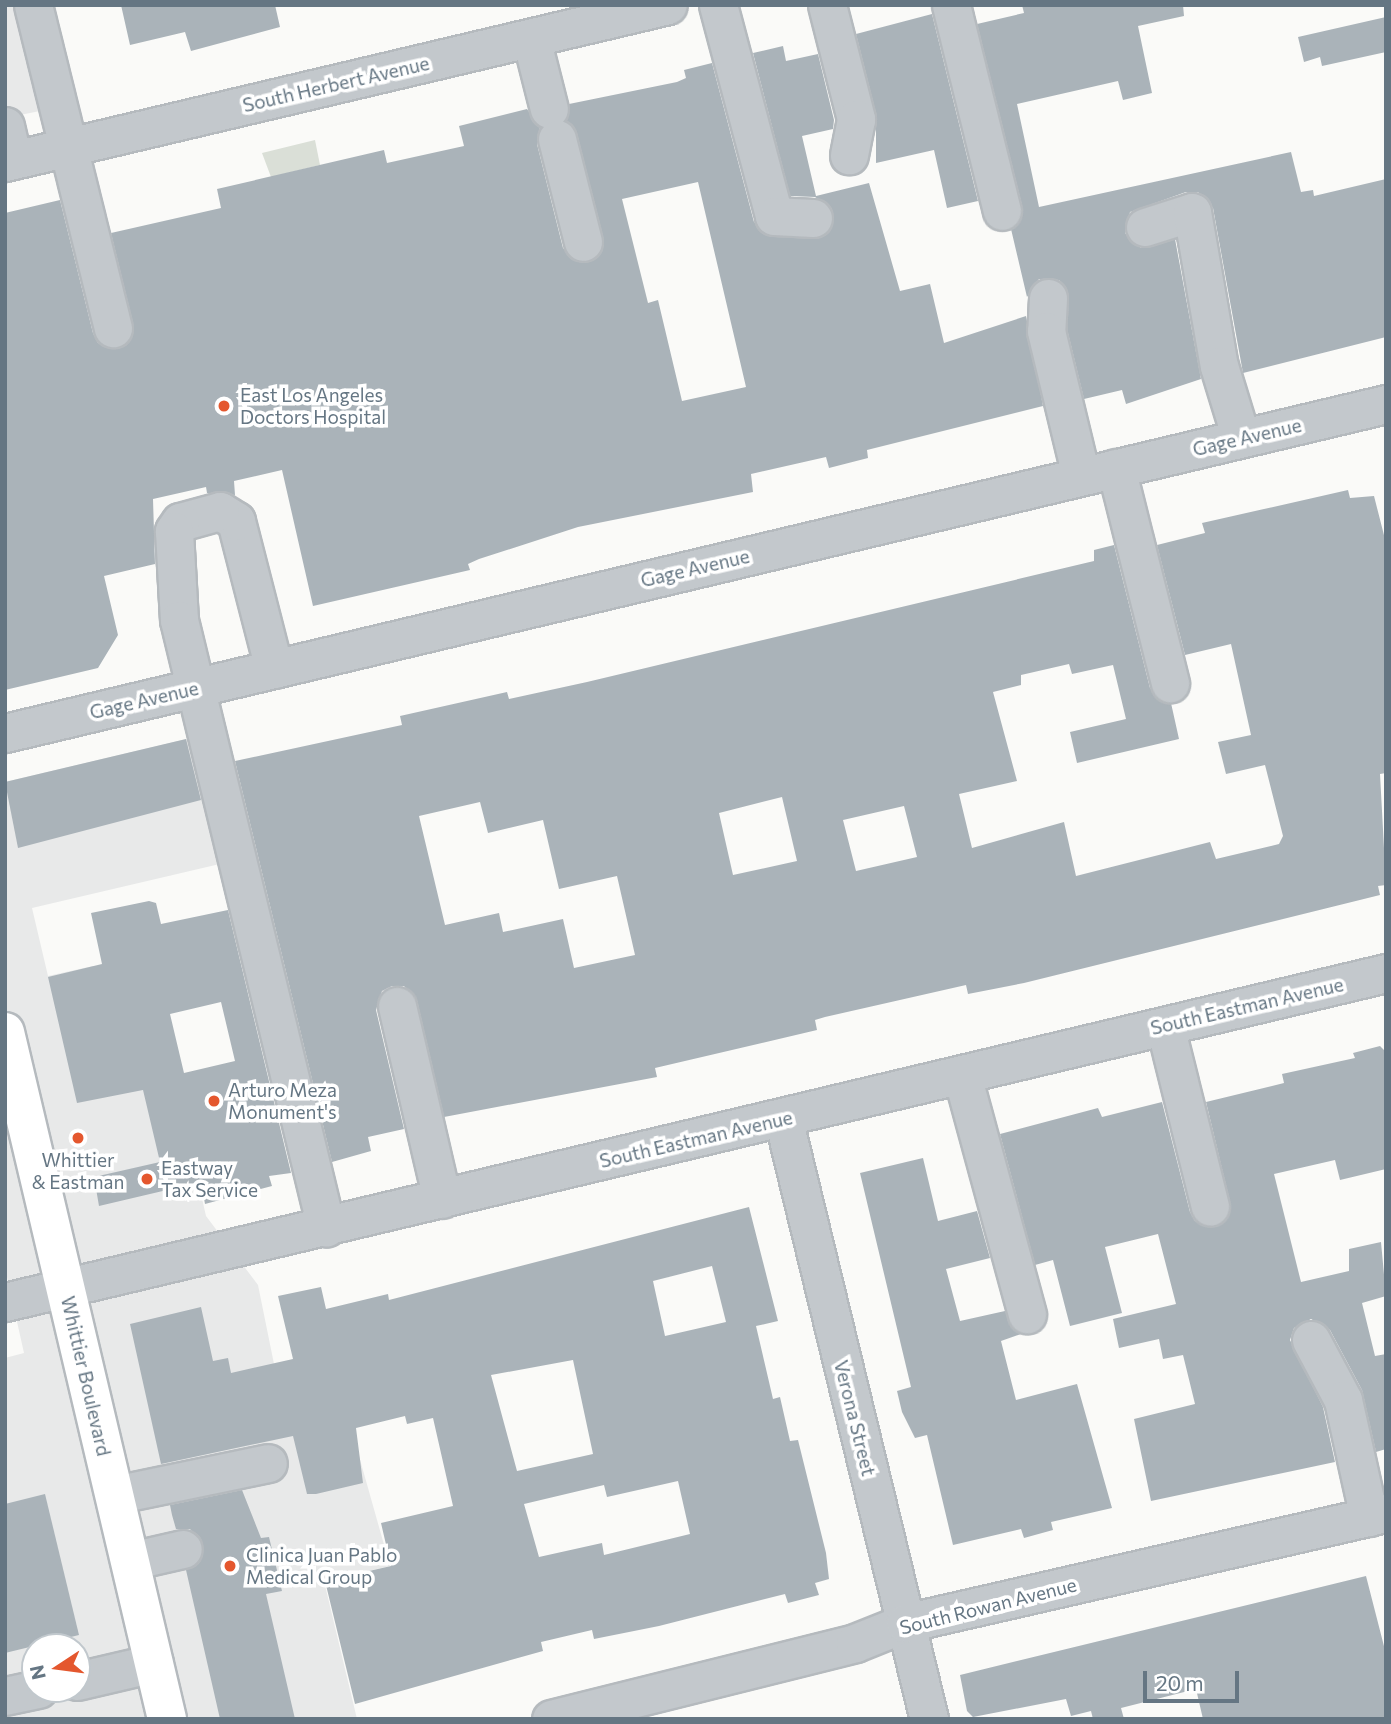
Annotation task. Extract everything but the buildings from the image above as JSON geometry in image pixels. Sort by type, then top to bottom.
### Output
[{"type":"main road","name":"Whittier Boulevard","points":[[5,1032],[167,1719]]},
{"type":"street","points":[[33,5],[65,148],[113,328]]},
{"type":"street","name":"South Herbert Avenue","points":[[8,149],[65,148],[668,5]]},
{"type":"street","points":[[718,5],[774,216],[813,218]]},
{"type":"street","points":[[827,5],[856,118],[849,155]]},
{"type":"street","points":[[951,5],[1002,211]]},
{"type":"street","points":[[531,37],[583,242]]},
{"type":"street","points":[[1146,227],[1192,212],[1209,278],[1219,366],[1241,438]]},
{"type":"street","points":[[1048,298],[1046,331],[1098,472],[1170,683]]},
{"type":"street","name":"Gage Avenue","points":[[5,733],[1386,404]]},
{"type":"street","points":[[274,668],[231,516],[220,511],[175,526],[179,620],[199,687],[326,1227]]},
{"type":"street","name":"South Eastman Avenue","points":[[5,1303],[1386,973]]},
{"type":"street","points":[[397,1006],[442,1199]]},
{"type":"street","points":[[1164,1026],[1210,1206]]},
{"type":"street","points":[[962,1075],[1027,1314]]},
{"type":"street","name":"Verona Street","points":[[783,1118],[929,1719]]},
{"type":"street","points":[[1311,1340],[1343,1399],[1378,1515]]},
{"type":"street","points":[[114,1495],[268,1463]]},
{"type":"street","name":"South Rowan Avenue","points":[[551,1719],[855,1643],[905,1623],[1378,1515]]},
{"type":"street","points":[[130,1561],[183,1549]]},
{"type":"street","points":[[91,1678],[154,1663]]},
{"type":"shaded area","points":[[5,5],[34,5],[50,109],[5,118]]},
{"type":"shaded area","points":[[315,140],[320,165],[271,177],[262,153]]},
{"type":"shaded area","points":[[195,737],[224,863],[32,908],[48,976],[93,966],[117,1089],[220,1075],[192,1155],[206,1216],[258,1285],[274,1364],[350,1424],[390,1566],[324,1581],[357,1719],[5,1719],[5,1358],[24,1353],[5,1268],[5,782]]},
{"type":"place","name":"East Los Angeles Doctors Hospital","points":[[224,406]]},
{"type":"place","name":"Arturo Meza Monument's","points":[[214,1101]]},
{"type":"place","name":"Whittier & Eastman","points":[[78,1138]]},
{"type":"place","name":"Eastway Tax Service","points":[[147,1179]]},
{"type":"place","name":"Clinica Juan Pablo Medical Group","points":[[230,1566]]}]
